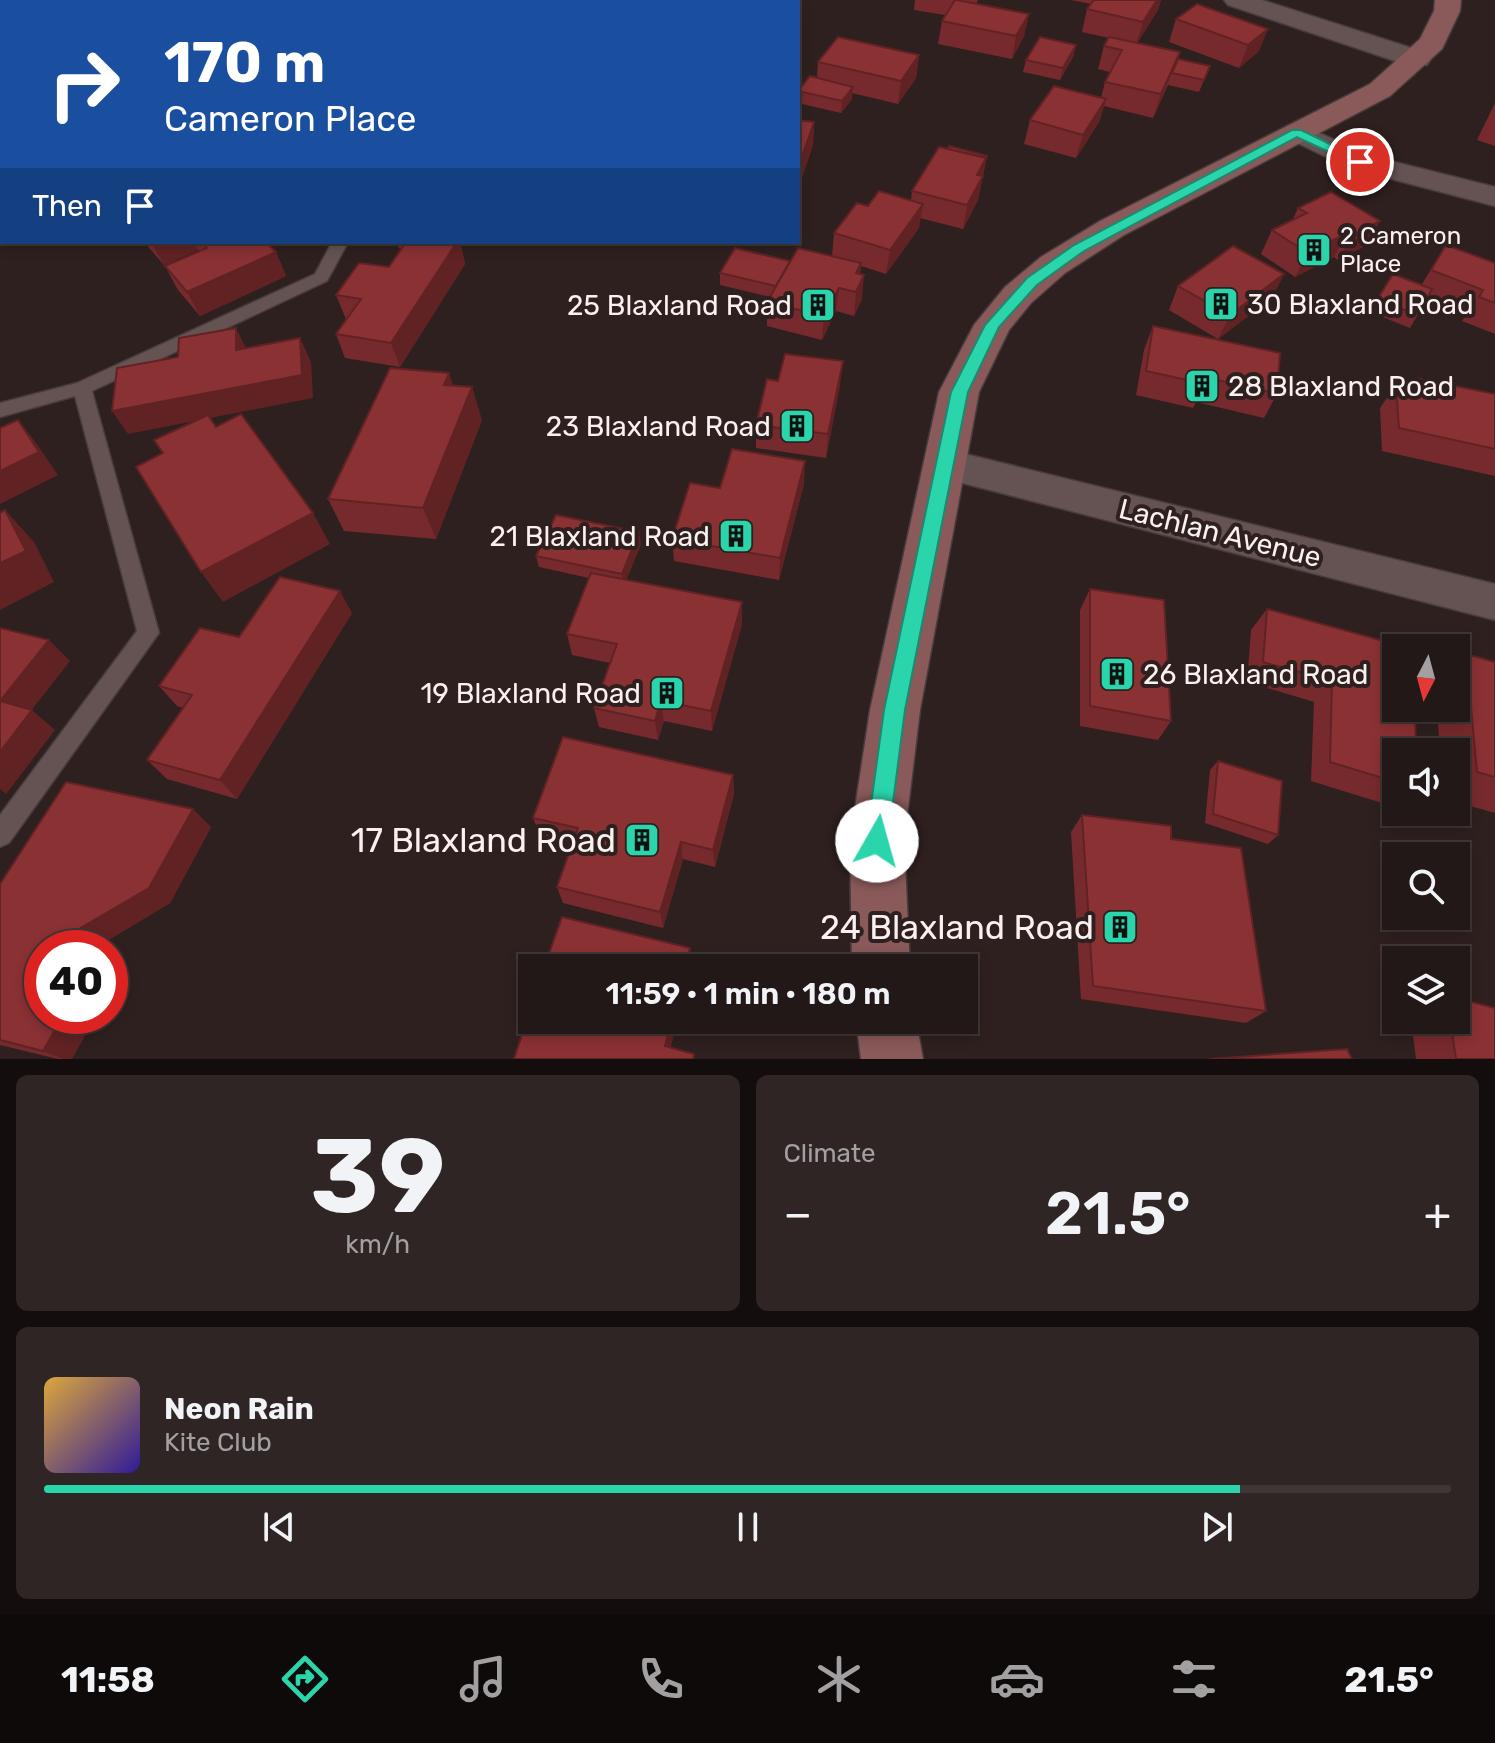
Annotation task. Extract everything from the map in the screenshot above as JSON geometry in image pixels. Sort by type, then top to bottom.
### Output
[{"type":"street","points":[[1237,0],[1417,59]]},
{"type":"street","points":[[881,954],[877,841],[895,710],[959,392],[993,325],[1032,282],[1112,228],[1380,90],[1432,43],[1447,11],[1448,0]]},
{"type":"street","points":[[1297,132],[1360,162],[1495,197]]},
{"type":"street","name":"Lachlan Avenue","points":[[945,464],[1495,602]]},
{"type":"street","points":[[888,1034],[892,1059]]},
{"type":"lane","points":[[0,410],[82,388],[321,277],[336,244]]},
{"type":"lane","points":[[0,835],[148,633],[82,388]]},
{"type":"building","points":[[955,0],[1029,14],[1016,36],[942,21]]},
{"type":"building","points":[[1094,0],[1157,0],[1143,22],[1087,9]]},
{"type":"building","points":[[1197,4],[1268,29],[1248,45],[1176,19]]},
{"type":"building","points":[[838,37],[919,55],[901,81],[818,62]]},
{"type":"building","points":[[1040,37],[1076,45],[1063,68],[1026,60]]},
{"type":"building","points":[[1109,37],[1180,52],[1161,94],[1105,82],[1122,50],[1104,46]]},
{"type":"building","points":[[1178,59],[1210,66],[1204,80],[1172,73]]},
{"type":"building","points":[[810,76],[853,87],[842,101],[800,91]]},
{"type":"building","points":[[1054,86],[1106,99],[1083,135],[1030,120]]},
{"type":"building","points":[[800,120],[814,122],[800,162]]},
{"type":"building","points":[[949,146],[987,156],[948,149]]},
{"type":"building","points":[[939,147],[986,158],[977,175],[983,176],[967,205],[912,191]]},
{"type":"building","points":[[879,191],[923,204],[890,250],[834,233],[857,203],[868,206]]},
{"type":"building","points":[[1331,192],[1380,221],[1351,236],[1347,233],[1308,253],[1272,230],[1307,213],[1298,208]]},
{"type":"building","points":[[203,244],[268,244],[276,252],[187,292],[165,266],[207,248]]},
{"type":"building","points":[[405,244],[456,244],[391,343],[336,334],[361,299],[336,295],[359,263],[389,267]]},
{"type":"building","points":[[1446,245],[1495,263],[1495,303],[1479,297],[1483,290],[1431,270]]},
{"type":"building","points":[[1233,246],[1284,274],[1230,315],[1178,286]]},
{"type":"building","points":[[735,248],[790,261],[776,286],[720,273]]},
{"type":"building","points":[[798,248],[861,263],[856,273],[864,275],[856,292],[839,288],[824,316],[767,302]]},
{"type":"building","points":[[1393,274],[1432,289],[1418,315],[1377,300]]},
{"type":"building","points":[[1153,326],[1280,353],[1277,394],[1205,377],[1205,384],[1146,371]]},
{"type":"building","points":[[236,328],[236,350],[300,338],[302,375],[112,411],[117,368],[178,357],[179,338]]},
{"type":"building","name":"23 Blaxland Road","points":[[785,354],[843,361],[828,434],[756,425],[767,379],[778,381]]},
{"type":"building","points":[[390,368],[449,373],[444,385],[472,387],[423,508],[328,499]]},
{"type":"building","points":[[1415,378],[1495,394],[1495,449],[1399,428],[1396,385],[1416,389]]},
{"type":"building","points":[[241,414],[313,513],[201,572],[136,467],[163,453],[154,440],[208,415],[216,427]]},
{"type":"building","points":[[18,420],[39,452],[0,471],[0,428]]},
{"type":"building","name":"21 Blaxland Road","points":[[732,449],[805,461],[780,558],[672,539],[690,483],[720,488]]},
{"type":"building","points":[[5,510],[26,551],[0,563],[0,513]]},
{"type":"building","points":[[556,515],[639,532],[622,574],[536,556]]},
{"type":"building","name":"19 Blaxland Road","points":[[591,573],[742,602],[711,711],[661,701],[655,721],[594,708],[617,644],[567,634]]},
{"type":"building","points":[[280,577],[340,591],[220,780],[147,760],[192,695],[159,686],[200,628],[239,637]]},
{"type":"building","name":"26 Blaxland Road","points":[[1090,589],[1164,600],[1171,721],[1090,706]]},
{"type":"building","points":[[1267,609],[1382,641],[1382,722],[1415,722],[1416,738],[1382,738],[1382,778],[1330,762],[1332,681],[1263,662]]},
{"type":"building","points":[[0,628],[49,640],[0,701]]},
{"type":"building","points":[[1470,655],[1495,662],[1495,777],[1477,772],[1470,697]]},
{"type":"building","points":[[0,701],[32,710],[0,752]]},
{"type":"building","name":"17 Blaxland Road","points":[[563,737],[733,775],[713,850],[681,842],[660,912],[557,887],[578,828],[533,818]]},
{"type":"building","points":[[1218,761],[1282,781],[1278,835],[1213,814]]},
{"type":"building","points":[[66,782],[193,809],[149,888],[77,930],[24,930],[24,1034],[53,1034],[43,1051],[0,1040],[0,884]]},
{"type":"building","points":[[1082,815],[1171,826],[1171,839],[1241,848],[1266,1011],[1093,986]]},
{"type":"building","points":[[562,917],[690,948],[688,954],[549,954]]},
{"type":"building","points":[[1470,1002],[1495,1008],[1495,1059],[1456,1059],[1452,1034],[1470,1034]]},
{"type":"building","points":[[522,1034],[668,1034],[665,1046],[694,1054],[693,1059],[514,1059]]},
{"type":"building","points":[[1347,1049],[1352,1059],[1209,1059]]},
{"type":"place","name":"2 Cameron Place","points":[[1314,250]]},
{"type":"place","name":"30 Blaxland Road","points":[[1221,304]]},
{"type":"place","name":"25 Blaxland Road","points":[[818,305]]},
{"type":"place","name":"28 Blaxland Road","points":[[1202,386]]},
{"type":"place","name":"23 Blaxland Road","points":[[797,426]]},
{"type":"place","name":"21 Blaxland Road","points":[[736,536]]},
{"type":"place","name":"26 Blaxland Road","points":[[1117,674]]},
{"type":"place","name":"19 Blaxland Road","points":[[667,693]]},
{"type":"place","name":"17 Blaxland Road","points":[[642,840]]},
{"type":"place","name":"24 Blaxland Road","points":[[1120,927]]},
{"type":"route","points":[[877,841],[895,710],[959,392],[993,325],[1032,282],[1079,248],[1297,132],[1360,162]]}]
